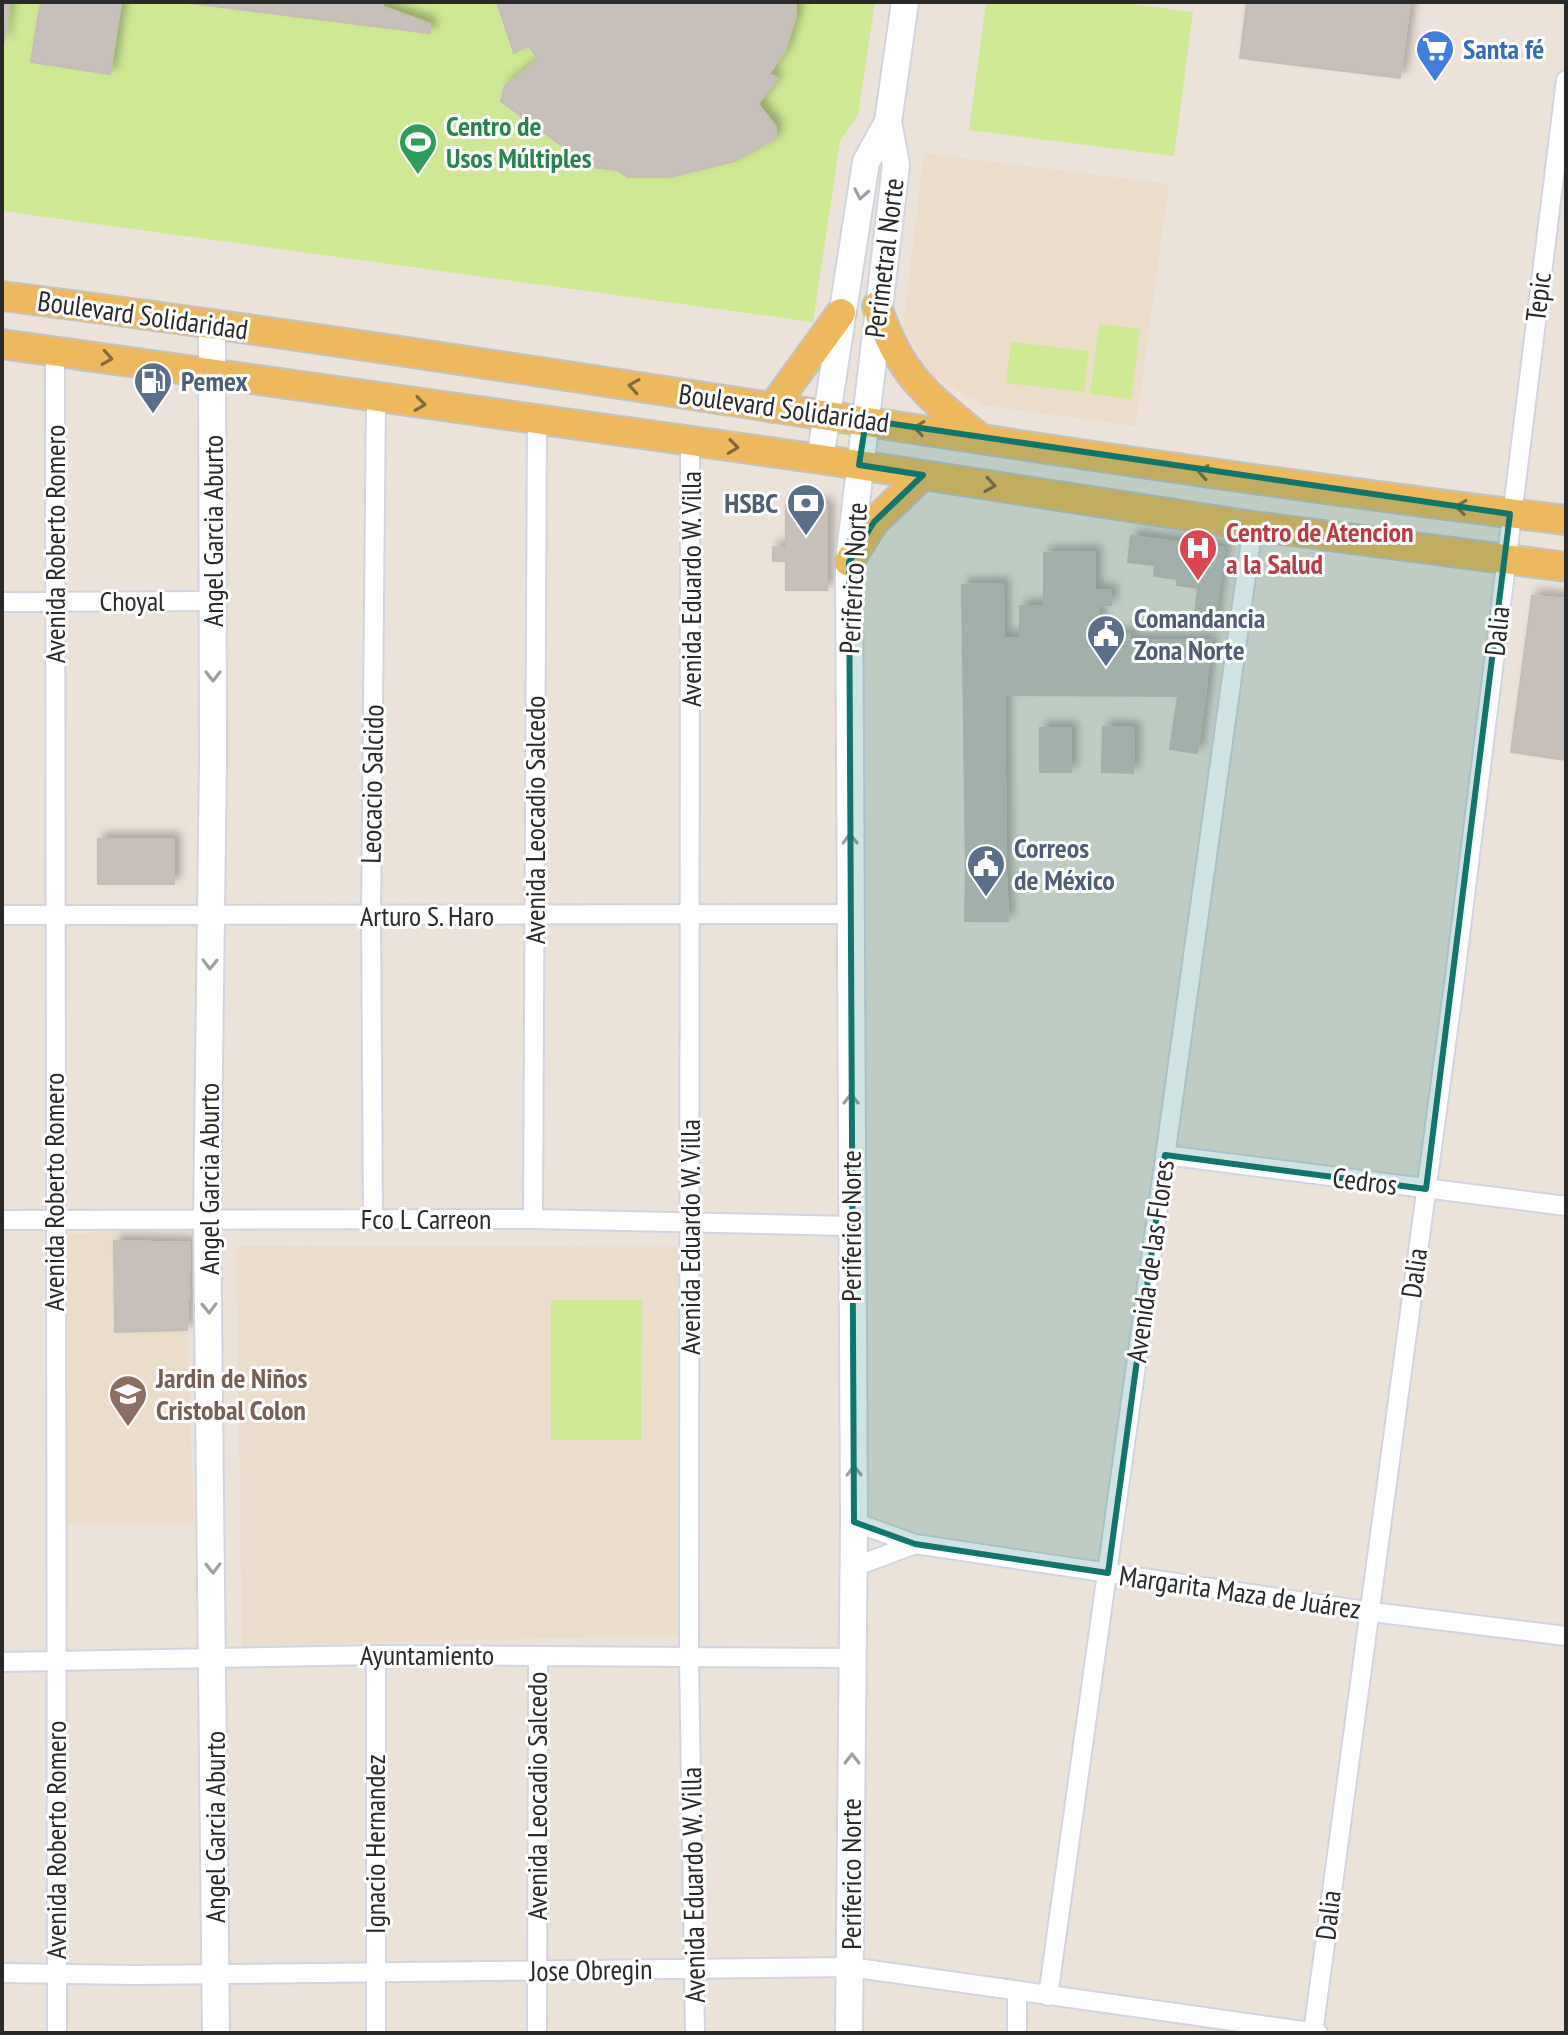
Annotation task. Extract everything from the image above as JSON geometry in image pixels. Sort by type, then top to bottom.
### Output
[{"type":"main road","name":"Boulevard Solidaridad","points":[[2,296],[438,355],[1306,488],[1566,520]]},
{"type":"main road","points":[[877,306],[890,346],[912,378],[971,436],[954,479]]},
{"type":"main road","points":[[772,408],[841,313]]},
{"type":"main road","name":"Boulevard Solidaridad","points":[[2,344],[820,459],[1253,526],[1566,567]]},
{"type":"main road","points":[[849,562],[874,522],[923,475]]},
{"type":"street","name":"Perimetral Norte","points":[[866,420],[896,165],[888,122],[905,2]]},
{"type":"street","name":"Tepic","points":[[1510,514],[1566,80]]},
{"type":"street","points":[[820,459],[866,162],[888,122]]},
{"type":"street","name":"Angel Garcia Aburto","points":[[212,325],[214,601],[207,1220],[216,2033]]},
{"type":"street","name":"Avenida Roberto Romero","points":[[55,350],[53,1219],[57,2033]]},
{"type":"street","name":"Leocacio Salcido","points":[[373,1219],[371,915],[376,398]]},
{"type":"street","name":"Periferico Norte","points":[[849,2033],[854,1522],[850,1226],[849,562],[866,420]]},
{"type":"street","name":"Avenida Leocadio Salcedo","points":[[533,1219],[537,421]]},
{"type":"street","name":"Avenida Eduardo W. Villa","points":[[690,441],[689,1659],[695,2033]]},
{"type":"street","name":"Dalia","points":[[1315,2033],[1337,1843],[1372,1612],[1510,514]]},
{"type":"street","name":"Avenida de las Flores","points":[[1048,1996],[1253,526]]},
{"type":"street","name":"Choyal","points":[[2,602],[214,601]]},
{"type":"street","name":"Arturo S. Haro","points":[[2,915],[851,914]]},
{"type":"street","name":"Cedros","points":[[1165,1155],[1566,1206]]},
{"type":"street","name":"Fco L Carreon","points":[[2,1220],[533,1219],[850,1226]]},
{"type":"street","name":"Margarita Maza de Juárez","points":[[854,1522],[915,1544],[1372,1612],[1566,1636]]},
{"type":"street","name":"Margarita Maza de Juárez","points":[[854,1567],[915,1544]]},
{"type":"street","name":"Ayuntamiento","points":[[2,1662],[376,1655],[853,1658]]},
{"type":"street","name":"Ignacio Hernandez","points":[[376,1655],[376,2033]]},
{"type":"street","name":"Avenida Leocadio Salcedo","points":[[537,2033],[538,1656]]},
{"type":"street","name":"Jose Obregin","points":[[2,1973],[216,1974],[850,1967],[1315,2033]]},
{"type":"street","points":[[1017,1992],[1017,2033]]},
{"type":"street","points":[[1168,2014],[1168,2033]]},
{"type":"highlighted area","points":[[866,420],[1510,514],[1426,1189],[1165,1155],[1108,1573],[915,1544],[854,1522],[849,562],[874,522],[923,475],[859,465]]},
{"type":"shaded area","points":[[924,153],[1169,184],[1136,426],[982,405],[933,376],[903,328]]},
{"type":"shaded area","name":"Jardin de Niños Cristobal Colon","points":[[114,1231],[115,1332],[187,1330],[194,1523],[66,1524],[66,1235]]},
{"type":"shaded area","points":[[236,1246],[678,1247],[678,1635],[242,1646]]},
{"type":"green space","name":"Centro de Usos Múltiples","points":[[2,2],[875,2],[858,115],[840,141],[813,322],[2,211]]},
{"type":"green space","points":[[986,2],[1115,2],[1193,12],[1174,156],[969,130]]},
{"type":"green space","points":[[1099,324],[1140,329],[1131,399],[1090,394]]},
{"type":"green space","points":[[1011,342],[1089,351],[1084,392],[1006,383]]},
{"type":"green space","points":[[551,1300],[642,1300],[641,1440],[551,1440]]},
{"type":"building","points":[[2,2],[9,2],[4,41],[2,41]]},
{"type":"building","points":[[41,2],[121,2],[110,74],[31,62]]},
{"type":"building","points":[[182,2],[385,2],[381,6],[430,24],[430,33]]},
{"type":"building","points":[[497,2],[796,2],[796,15],[785,50],[769,74],[777,78],[758,104],[776,127],[775,139],[735,161],[670,177],[628,177],[617,170],[591,167],[501,101],[505,86],[538,60],[529,45],[514,53]]},
{"type":"building","points":[[1247,2],[1410,2],[1400,78],[1240,58]]},
{"type":"building","points":[[786,505],[827,505],[827,590],[786,590],[786,561],[773,561],[773,547],[786,548]]},
{"type":"building","name":"Centro de Atencion a la Salud","points":[[1131,536],[1224,548],[1214,625],[1194,622],[1198,588],[1177,585],[1177,579],[1154,576],[1155,565],[1128,562]]},
{"type":"building","points":[[1095,552],[1095,590],[1111,590],[1111,605],[1044,606],[1044,553]]},
{"type":"building","points":[[1003,584],[1006,873],[966,874],[962,585]]},
{"type":"building","points":[[1532,596],[1566,599],[1566,760],[1511,752]]},
{"type":"building","name":"Comandancia Zona Norte","points":[[1020,606],[1099,606],[1099,634],[1130,634],[1130,640],[1211,640],[1205,696],[1004,695],[1003,638],[1020,638]]},
{"type":"building","name":"Comandancia Zona Norte","points":[[1178,696],[1205,696],[1197,753],[1170,749]]},
{"type":"building","points":[[1103,727],[1134,728],[1133,773],[1102,772]]},
{"type":"building","points":[[1040,728],[1071,728],[1071,772],[1040,772]]},
{"type":"building","points":[[98,839],[174,839],[174,884],[98,884]]},
{"type":"building","name":"Correos de México","points":[[1006,873],[1008,921],[965,921],[966,874]]},
{"type":"building","points":[[114,1241],[190,1243],[187,1330],[115,1332]]},
{"type":"place","name":"Santa fé","points":[[1435,83]]},
{"type":"place","name":"Centro de Usos Múltiples","points":[[418,176]]},
{"type":"place","name":"Pemex","points":[[153,415]]},
{"type":"place","name":"HSBC","points":[[806,537]]},
{"type":"place","name":"Centro de Atencion a la Salud","points":[[1198,582]]},
{"type":"place","name":"Comandancia Zona Norte","points":[[1106,668]]},
{"type":"place","name":"Correos de México","points":[[986,898]]},
{"type":"place","name":"Jardin de Niños Cristobal Colon","points":[[128,1428]]}]
